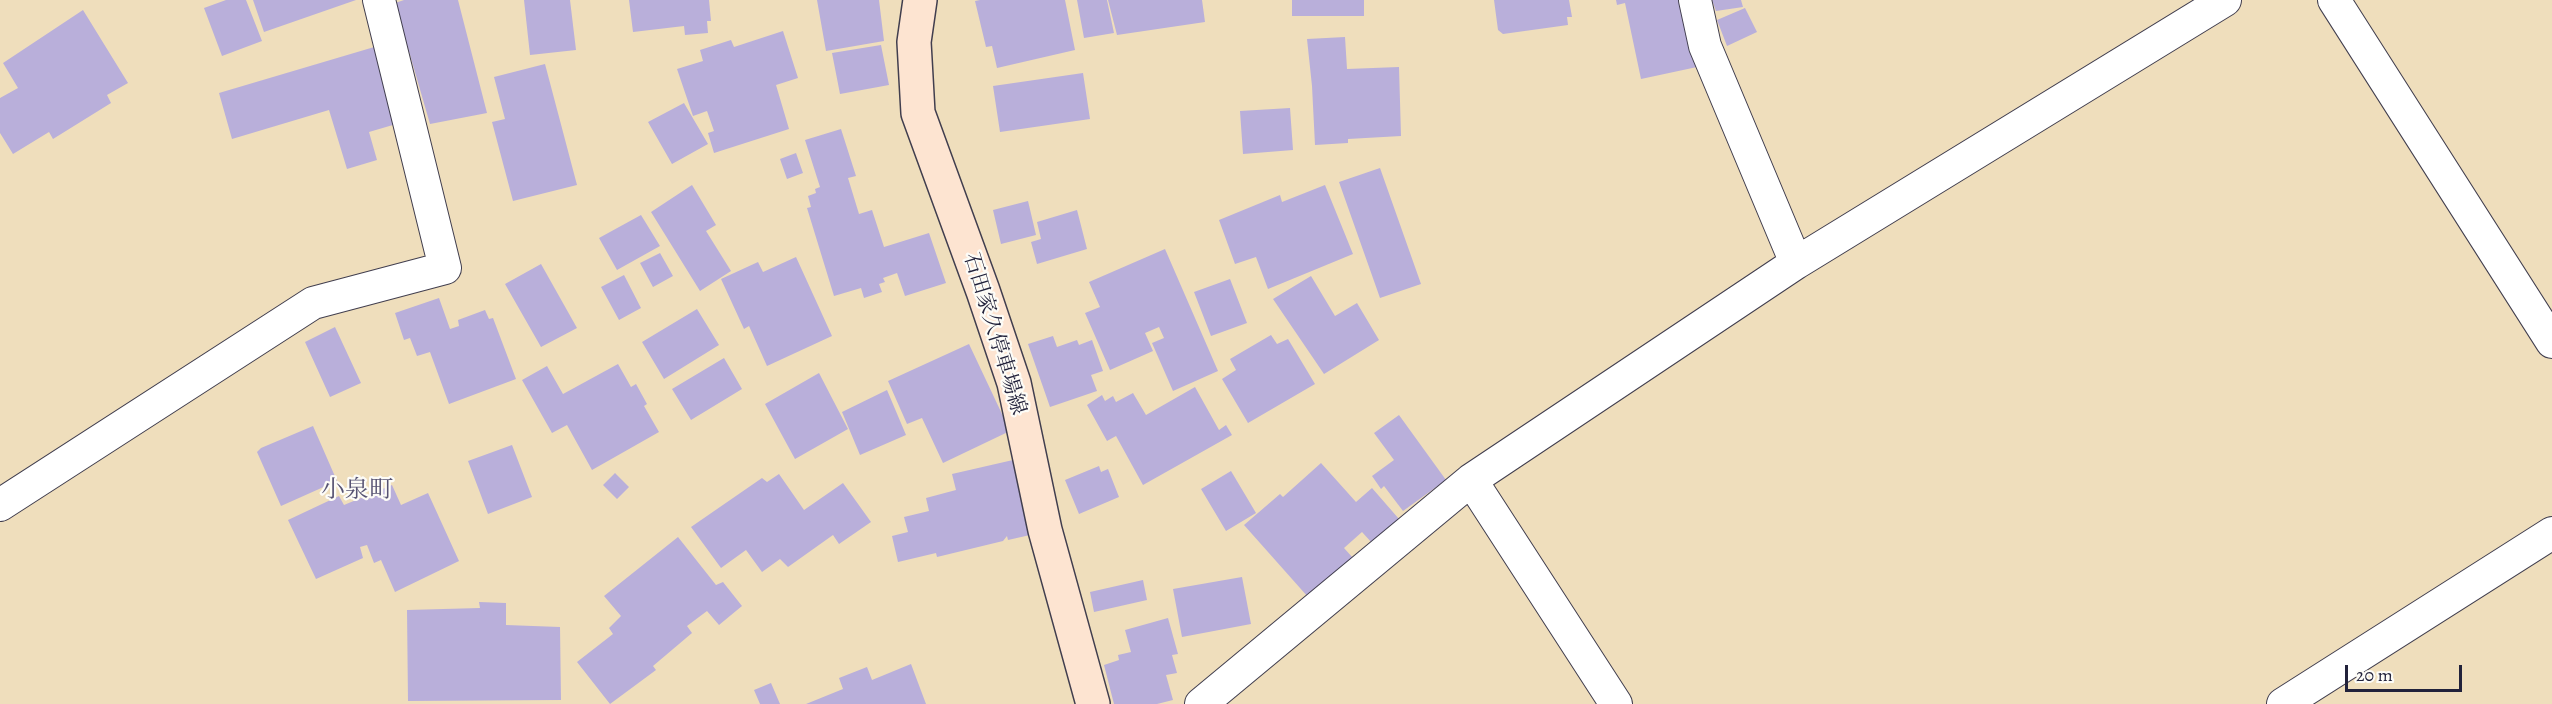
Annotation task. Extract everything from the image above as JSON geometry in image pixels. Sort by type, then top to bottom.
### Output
[{"type":"main road","name":"石田家久停車場線","points":[[920,0],[914,42],[918,113],[1014,383],[1045,530],[1093,704]]},
{"type":"street","points":[[0,505],[313,303],[445,268],[380,0]]},
{"type":"street","points":[[1695,0],[1705,46],[1796,263]]},
{"type":"street","points":[[1202,704],[1471,480],[1796,263],[2225,0]]},
{"type":"street","points":[[2334,0],[2552,342]]},
{"type":"street","points":[[1471,480],[1616,704]]},
{"type":"street","points":[[2283,704],[2552,533]]},
{"type":"building","points":[[226,0],[246,0],[262,41],[222,56],[204,8]]},
{"type":"building","points":[[253,0],[356,0],[264,32]]},
{"type":"building","points":[[404,0],[458,0],[487,113],[430,124],[395,3]]},
{"type":"building","points":[[524,0],[570,0],[576,50],[530,55]]},
{"type":"building","points":[[629,0],[709,0],[711,21],[707,21],[708,33],[685,35],[684,26],[633,32]]},
{"type":"building","points":[[817,0],[879,0],[884,41],[826,51]]},
{"type":"building","points":[[1065,0],[1075,50],[997,68],[992,46],[986,47],[975,1]]},
{"type":"building","points":[[1077,0],[1107,0],[1114,33],[1084,38]]},
{"type":"building","points":[[1108,0],[1202,0],[1205,22],[1117,35]]},
{"type":"building","points":[[1292,0],[1364,0],[1364,16],[1292,16]]},
{"type":"building","points":[[1494,0],[1569,0],[1572,17],[1567,17],[1568,25],[1503,34],[1498,30]]},
{"type":"building","points":[[1616,0],[1681,0],[1697,67],[1641,79],[1625,3],[1617,5]]},
{"type":"building","points":[[1712,0],[1741,0],[1743,7],[1716,11]]},
{"type":"building","points":[[1745,8],[1757,32],[1727,46],[1717,20]]},
{"type":"building","points":[[83,10],[128,83],[107,95],[111,103],[53,139],[49,132],[13,154],[0,133],[0,98],[18,88],[3,63]]},
{"type":"building","points":[[783,31],[798,78],[776,85],[789,129],[714,153],[708,133],[714,131],[707,111],[693,116],[677,69],[703,61],[700,50],[731,40],[734,47]]},
{"type":"building","points":[[1345,37],[1347,69],[1399,67],[1401,136],[1348,139],[1348,143],[1315,145],[1307,39]]},
{"type":"building","points":[[381,45],[403,122],[369,132],[377,160],[347,169],[329,110],[232,139],[219,93]]},
{"type":"building","points":[[881,45],[889,85],[840,94],[832,53]]},
{"type":"building","points":[[545,64],[577,185],[513,201],[492,122],[505,119],[494,77]]},
{"type":"building","points":[[1083,73],[1090,119],[1000,132],[993,86]]},
{"type":"building","points":[[684,103],[708,144],[672,164],[648,122]]},
{"type":"building","points":[[1290,108],[1293,150],[1243,154],[1240,111]]},
{"type":"building","points":[[841,129],[856,176],[848,178],[859,214],[872,210],[884,247],[929,233],[946,283],[905,296],[897,273],[883,278],[885,282],[879,284],[882,292],[864,298],[861,288],[834,296],[807,208],[811,207],[808,196],[816,193],[815,189],[820,187],[805,140]]},
{"type":"building","points":[[796,153],[803,173],[787,179],[780,159]]},
{"type":"building","points":[[1380,168],[1421,284],[1380,298],[1339,182]]},
{"type":"building","points":[[692,185],[716,225],[706,231],[731,271],[700,291],[651,212]]},
{"type":"building","points":[[1325,185],[1353,254],[1268,289],[1256,257],[1235,264],[1219,220],[1280,195],[1282,202]]},
{"type":"building","points":[[1028,201],[1036,235],[1001,244],[993,210]]},
{"type":"building","points":[[1077,210],[1087,249],[1037,264],[1031,242],[1041,239],[1037,222]]},
{"type":"building","points":[[641,215],[660,246],[617,270],[599,238]]},
{"type":"building","points":[[1165,249],[1218,371],[1173,391],[1152,343],[1164,338],[1159,327],[1145,333],[1153,351],[1110,370],[1085,313],[1100,307],[1089,282]]},
{"type":"building","points":[[660,253],[673,276],[653,287],[640,263]]},
{"type":"building","points":[[796,257],[832,336],[767,366],[749,326],[744,329],[721,279],[758,262],[763,272]]},
{"type":"building","points":[[541,264],[577,328],[541,347],[505,284]]},
{"type":"building","points":[[624,275],[641,308],[619,320],[601,287]]},
{"type":"building","points":[[1311,276],[1335,316],[1357,303],[1379,340],[1324,374],[1273,299]]},
{"type":"building","points":[[1230,279],[1247,323],[1211,336],[1194,292]]},
{"type":"building","points":[[439,298],[450,329],[459,326],[458,320],[485,310],[489,319],[493,318],[516,379],[449,404],[430,352],[417,356],[410,338],[404,340],[395,313]]},
{"type":"building","points":[[697,309],[719,345],[664,379],[642,342]]},
{"type":"building","points":[[335,327],[361,383],[330,397],[305,342]]},
{"type":"building","points":[[1271,335],[1277,344],[1288,339],[1315,384],[1248,423],[1222,379],[1236,370],[1230,359]]},
{"type":"building","points":[[1053,336],[1057,347],[1077,340],[1079,345],[1092,340],[1103,371],[1091,375],[1097,391],[1050,407],[1028,344]]},
{"type":"building","points":[[969,344],[1010,431],[943,463],[922,418],[907,424],[888,381]]},
{"type":"building","points":[[724,358],[742,389],[691,420],[672,389]]},
{"type":"building","points":[[618,364],[631,387],[636,384],[647,404],[644,406],[659,432],[592,470],[567,425],[552,433],[522,380],[547,366],[563,394]]},
{"type":"building","points":[[819,373],[848,429],[795,459],[765,404]]},
{"type":"building","points":[[1195,387],[1219,430],[1226,425],[1232,435],[1143,485],[1116,436],[1107,441],[1087,405],[1102,395],[1105,401],[1113,396],[1116,402],[1133,393],[1146,415]]},
{"type":"building","points":[[887,390],[906,435],[860,455],[842,412]]},
{"type":"building","points":[[1399,415],[1446,480],[1403,511],[1384,486],[1381,489],[1372,476],[1394,460],[1374,433]]},
{"type":"building","points":[[313,426],[337,481],[281,506],[257,452],[261,448]]},
{"type":"building","points":[[512,445],[532,497],[488,514],[468,461]]},
{"type":"building","points":[[1013,460],[1030,535],[1008,540],[1007,536],[1003,541],[937,557],[936,553],[898,562],[892,536],[908,532],[904,517],[929,511],[926,498],[956,490],[952,474]]},
{"type":"building","points":[[1321,463],[1356,502],[1372,488],[1399,519],[1372,543],[1362,532],[1344,548],[1353,558],[1308,597],[1244,525],[1280,494],[1283,497]]},
{"type":"building","points":[[1099,466],[1101,472],[1108,469],[1119,497],[1079,514],[1065,480]]},
{"type":"building","points":[[1231,471],[1256,513],[1226,531],[1201,489]]},
{"type":"building","points":[[615,473],[629,487],[617,499],[603,485]]},
{"type":"building","points":[[779,474],[804,510],[843,483],[871,522],[839,544],[833,535],[788,567],[780,559],[762,572],[746,550],[721,568],[691,527],[762,478],[767,482]]},
{"type":"building","points":[[392,485],[401,505],[428,493],[459,561],[395,592],[381,560],[374,563],[367,545],[360,547],[363,558],[316,579],[288,520],[339,496],[344,505]]},
{"type":"building","points":[[678,537],[716,585],[723,582],[742,606],[719,625],[707,611],[687,626],[692,633],[653,666],[656,670],[610,704],[577,662],[613,634],[609,628],[621,616],[604,596]]},
{"type":"building","points":[[1242,577],[1251,624],[1182,637],[1173,589]]},
{"type":"building","points":[[1143,580],[1147,600],[1094,612],[1090,592]]},
{"type":"building","points":[[479,602],[506,603],[506,625],[560,627],[561,700],[408,701],[407,610],[480,608]]},
{"type":"building","points":[[1168,618],[1178,654],[1172,655],[1177,673],[1166,675],[1173,700],[1157,704],[1114,704],[1104,665],[1119,660],[1118,655],[1131,652],[1125,630]]},
{"type":"building","points":[[911,664],[926,704],[806,704],[843,689],[839,678],[867,667],[872,680]]},
{"type":"building","points":[[771,683],[780,704],[760,704],[754,690]]},
{"type":"district","name":"小泉町","points":[[357,491]]}]
